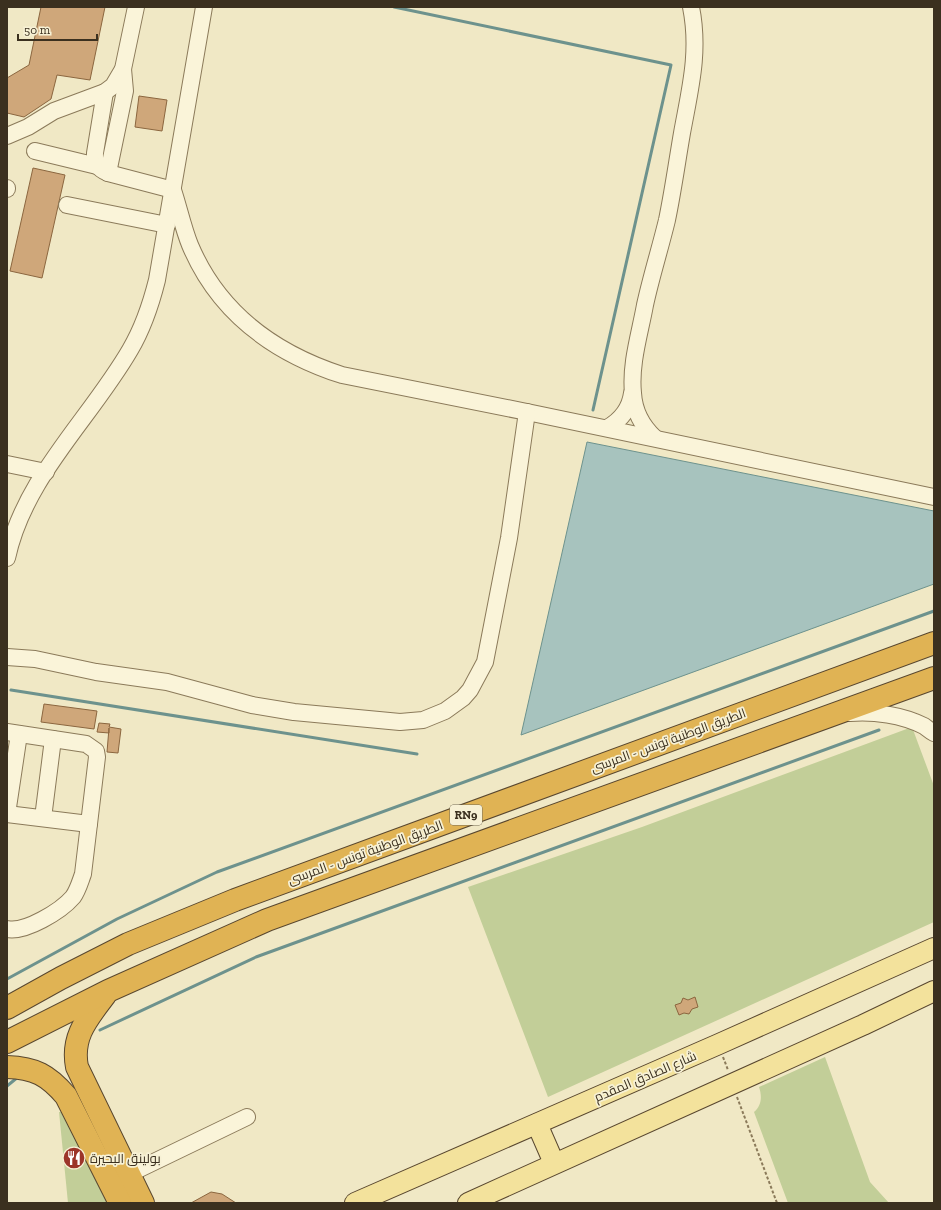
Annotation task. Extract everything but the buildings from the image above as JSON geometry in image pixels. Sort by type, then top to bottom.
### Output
[{"type":"highway","name":"الطريق الوطنية تونس - المرسى","points":[[7,1008],[61,978],[128,944],[235,900],[934,642]]},
{"type":"highway","name":"RN9","points":[[7,1042],[108,991],[267,920],[934,678]]},
{"type":"highway","points":[[108,991],[85,1021],[79,1034],[75,1054],[77,1067],[143,1203]]},
{"type":"highway","points":[[7,1068],[23,1068],[40,1073],[55,1083],[66,1096],[120,1203]]},
{"type":"main road","name":"شارع الصادق المقدم","points":[[355,1203],[933,951]]},
{"type":"main road","points":[[468,1203],[934,991]]},
{"type":"main road","points":[[537,1124],[554,1163]]},
{"type":"lane","points":[[103,169],[125,92],[123,70],[136,7]]},
{"type":"lane","points":[[7,558],[19,520],[46,472],[131,349],[146,317],[152,298],[162,252],[204,7]]},
{"type":"lane","points":[[607,428],[614,424],[625,413],[629,406],[633,392],[638,343],[652,273],[667,220],[693,84],[695,39],[691,7]]},
{"type":"lane","points":[[7,136],[67,105],[105,92],[113,86],[123,70]]},
{"type":"lane","points":[[103,169],[95,159],[95,153],[105,92]]},
{"type":"lane","points":[[35,151],[173,190]]},
{"type":"lane","points":[[173,190],[190,245],[203,272],[220,296],[240,318],[262,337],[287,353],[314,366],[342,375],[607,428],[934,497]]},
{"type":"lane","points":[[67,205],[167,225]]},
{"type":"lane","points":[[162,252],[175,244],[190,245]]},
{"type":"lane","points":[[633,392],[641,421],[655,438]]},
{"type":"lane","points":[[7,657],[34,659],[96,672],[167,682],[252,705],[294,712],[400,722],[423,720],[445,711],[459,701],[470,690],[485,662],[509,538],[527,412]]},
{"type":"lane","points":[[7,464],[46,472]]},
{"type":"lane","points":[[841,713],[865,712],[896,716],[924,726],[934,733]]},
{"type":"lane","points":[[7,928],[23,929],[34,925],[64,905],[73,897],[82,874],[89,824],[97,757],[96,751],[86,744],[13,733],[7,814],[89,824]]},
{"type":"lane","points":[[43,818],[53,739]]},
{"type":"lane","points":[[129,1174],[248,1117]]},
{"type":"path","points":[[720,1044],[732,1084],[777,1203]]},
{"type":"green space","points":[[912,727],[934,786],[934,922],[548,1097],[468,887],[642,827]]},
{"type":"green space","points":[[825,1057],[870,1182],[889,1203],[788,1203],[754,1112],[759,1106],[761,1100],[759,1087]]},
{"type":"green space","name":"بولينق البحيرة","points":[[59,1112],[61,1112],[107,1203],[68,1203]]},
{"type":"water","points":[[587,442],[934,511],[934,584],[521,735]]},
{"type":"waterway","points":[[394,7],[671,65],[593,410]]},
{"type":"waterway","points":[[7,979],[117,919],[217,872],[934,611]]},
{"type":"waterway","points":[[11,690],[417,754]]},
{"type":"waterway","points":[[100,1030],[256,957],[879,730]]},
{"type":"waterway","points":[[7,1086],[18,1077]]},
{"type":"place","name":"بولينق البحيرة","points":[[74,1158]]}]
